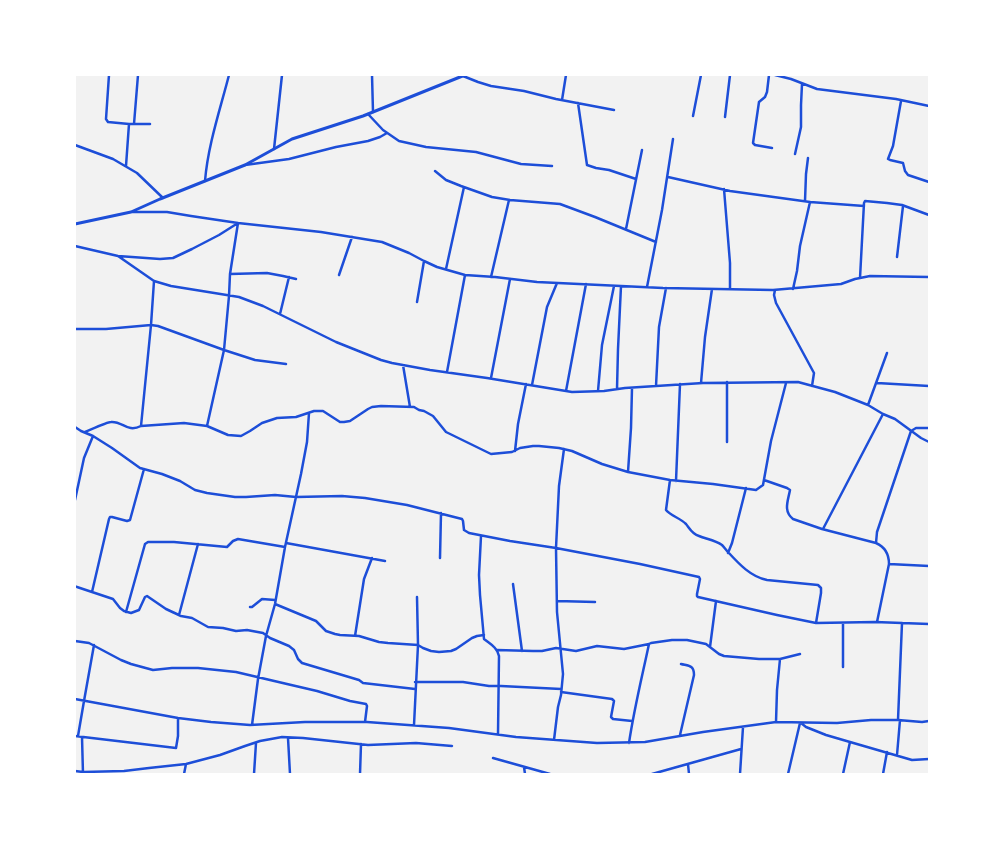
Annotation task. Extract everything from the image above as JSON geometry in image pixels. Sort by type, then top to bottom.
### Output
[{"type":"street","points":[[109,75],[106,119],[108,122],[150,124]]},
{"type":"street","points":[[134,124],[138,75]]},
{"type":"street","points":[[204,182],[218,115],[229,75]]},
{"type":"street","points":[[274,149],[282,75]]},
{"type":"street","points":[[372,75],[374,112]]},
{"type":"street","points":[[454,75],[455,79]]},
{"type":"street","points":[[131,212],[245,166],[292,139],[374,112],[464,75],[478,82],[491,86],[524,91],[614,110]]},
{"type":"street","points":[[562,100],[566,75]]},
{"type":"street","points":[[693,116],[701,75]]},
{"type":"street","points":[[725,117],[730,75]]},
{"type":"street","points":[[769,75],[767,92],[765,97],[759,102],[752,143],[755,145],[772,148]]},
{"type":"street","points":[[775,75],[817,89],[901,100],[929,106]]},
{"type":"street","points":[[795,154],[801,127],[802,84]]},
{"type":"street","points":[[901,100],[893,146],[888,159],[903,163],[905,171],[908,175],[929,182]]},
{"type":"street","points":[[578,103],[587,165],[636,178]]},
{"type":"street","points":[[368,114],[387,133],[399,140],[418,146],[476,152],[521,164],[552,166]]},
{"type":"street","points":[[126,166],[129,124]]},
{"type":"street","points":[[245,166],[289,159],[336,147],[368,141],[387,133]]},
{"type":"street","points":[[647,287],[668,177],[673,138]]},
{"type":"street","points":[[75,145],[113,159],[126,166],[140,175],[163,198]]},
{"type":"street","points":[[626,229],[642,150]]},
{"type":"street","points":[[804,201],[808,158]]},
{"type":"street","points":[[435,172],[446,180],[464,188],[492,196],[509,200],[560,204],[656,242]]},
{"type":"street","points":[[668,177],[724,189],[810,202],[864,206]]},
{"type":"street","points":[[446,270],[464,188]]},
{"type":"street","points":[[724,189],[730,263],[730,289]]},
{"type":"street","points":[[491,277],[509,200]]},
{"type":"street","points":[[860,278],[865,201],[903,206],[929,215]]},
{"type":"street","points":[[793,288],[800,246],[810,202]]},
{"type":"street","points":[[897,257],[903,206]]},
{"type":"street","points":[[75,224],[131,212],[167,212],[238,223],[321,232],[382,242],[409,252],[437,267],[465,275],[537,282],[666,288],[775,290],[841,284],[870,276],[929,277]]},
{"type":"street","points":[[75,246],[118,256],[160,259],[174,258],[219,235],[238,223]]},
{"type":"street","points":[[207,426],[224,350],[230,274],[238,223]]},
{"type":"street","points":[[340,276],[352,237]]},
{"type":"street","points":[[118,256],[154,281],[172,286],[239,297],[263,306],[336,342],[381,360],[403,365],[572,392],[701,383],[798,382],[834,392],[868,405],[895,419],[929,442]]},
{"type":"street","points":[[417,302],[424,261]]},
{"type":"street","points":[[230,274],[267,273],[296,279]]},
{"type":"street","points":[[447,372],[465,275]]},
{"type":"street","points":[[280,314],[289,278]]},
{"type":"street","points":[[491,378],[510,279]]},
{"type":"street","points":[[141,426],[154,281]]},
{"type":"street","points":[[532,385],[547,307],[557,283]]},
{"type":"street","points":[[566,391],[586,284]]},
{"type":"street","points":[[598,391],[602,345],[614,286]]},
{"type":"street","points":[[617,389],[621,286]]},
{"type":"street","points":[[656,386],[659,327],[666,288]]},
{"type":"street","points":[[701,383],[705,337],[712,289]]},
{"type":"street","points":[[775,290],[774,295],[776,303],[814,373],[812,386]]},
{"type":"street","points":[[75,329],[106,329],[151,325],[158,326],[255,360],[286,364]]},
{"type":"street","points":[[868,405],[887,354]]},
{"type":"street","points":[[403,365],[410,407]]},
{"type":"street","points":[[727,382],[727,442]]},
{"type":"street","points":[[84,432],[110,422],[136,429],[141,426],[184,423],[207,426],[228,434],[241,436],[262,423],[277,418],[296,417],[314,411],[323,411],[340,422],[344,422],[350,421],[372,407],[414,407],[433,416],[446,432],[491,454],[507,453],[520,448],[539,446],[564,449],[602,464],[628,472],[676,481],[756,490],[763,485],[771,441],[786,382]]},
{"type":"street","points":[[877,383],[929,386]]},
{"type":"street","points":[[515,451],[518,424],[526,384]]},
{"type":"street","points":[[676,481],[680,384]]},
{"type":"street","points":[[628,472],[632,388]]},
{"type":"street","points":[[252,725],[266,636],[275,602],[307,442],[309,413]]},
{"type":"street","points":[[822,529],[883,414]]},
{"type":"street","points":[[75,427],[93,436],[140,468],[180,481],[195,490],[215,495],[246,497],[275,495],[296,497],[342,496],[407,505],[462,519],[464,521],[464,531],[481,536],[510,542],[556,548],[699,577],[700,579],[697,596],[716,601],[816,623],[902,622],[929,624]]},
{"type":"street","points":[[876,543],[877,532],[911,431],[916,428],[929,428]]},
{"type":"street","points":[[75,500],[84,458],[93,436]]},
{"type":"street","points":[[554,740],[562,674],[557,602],[556,548],[559,486],[564,449]]},
{"type":"street","points":[[92,592],[109,519],[112,517],[127,521],[130,520],[144,469]]},
{"type":"street","points":[[670,480],[666,510],[678,518],[694,534],[716,542],[722,546],[750,573],[761,579],[818,585],[821,588],[821,593],[816,623]]},
{"type":"street","points":[[764,480],[790,490],[787,511],[790,516],[797,521],[876,543],[886,551],[889,558],[889,564],[877,622]]},
{"type":"street","points":[[728,553],[746,488]]},
{"type":"street","points":[[440,558],[441,513]]},
{"type":"street","points":[[481,536],[480,581],[484,639],[497,650],[500,656],[498,686],[498,734]]},
{"type":"street","points":[[126,612],[146,543],[150,542],[174,542],[227,547],[233,541],[238,539],[385,561]]},
{"type":"street","points":[[179,615],[198,544]]},
{"type":"street","points":[[355,636],[364,579],[372,558]]},
{"type":"street","points":[[889,564],[929,566]]},
{"type":"street","points":[[513,584],[522,651]]},
{"type":"street","points":[[75,586],[113,599],[120,608],[131,613],[139,610],[147,596],[166,609],[179,615],[192,618],[208,627],[236,631],[247,630],[263,633],[266,636],[289,646],[294,650],[298,659],[302,663],[359,680],[363,683],[415,689]]},
{"type":"street","points":[[414,725],[418,645],[417,597]]},
{"type":"street","points":[[250,607],[262,599],[275,602],[316,621],[326,630],[340,635],[355,636],[379,642],[418,645],[431,651],[439,652],[451,651],[472,638],[484,635]]},
{"type":"street","points":[[710,648],[716,601]]},
{"type":"street","points":[[557,602],[595,602]]},
{"type":"street","points":[[897,755],[902,622]]},
{"type":"street","points":[[843,623],[843,667]]},
{"type":"street","points":[[497,650],[542,651],[556,648],[576,651],[597,646],[624,649],[672,640],[682,640],[706,644],[724,656],[780,659],[800,654]]},
{"type":"street","points":[[75,641],[89,643],[121,660],[154,670],[198,668],[236,672],[366,704],[365,722]]},
{"type":"street","points":[[629,743],[632,722],[649,644]]},
{"type":"street","points":[[94,645],[77,736],[176,748],[178,718]]},
{"type":"street","points":[[776,722],[780,659]]},
{"type":"street","points":[[680,735],[694,675],[693,668],[691,666],[681,664]]},
{"type":"street","points":[[416,682],[463,682],[489,686],[561,691],[612,699],[614,701],[611,717],[613,719],[632,722]]},
{"type":"street","points":[[75,699],[178,718],[252,725],[305,722],[365,722],[449,728],[516,737],[597,743],[645,742],[680,735],[776,722],[837,723],[871,720],[929,721]]},
{"type":"street","points":[[800,722],[806,727],[826,735],[912,760],[929,759]]},
{"type":"street","points":[[788,774],[800,722]]},
{"type":"street","points":[[740,774],[743,726]]},
{"type":"street","points":[[82,736],[83,773]]},
{"type":"street","points":[[75,771],[83,773],[124,771],[186,764],[220,755],[256,742],[282,737],[368,745],[416,743],[452,746]]},
{"type":"street","points":[[288,738],[290,774]]},
{"type":"street","points":[[254,774],[256,742]]},
{"type":"street","points":[[842,774],[850,742]]},
{"type":"street","points":[[360,774],[361,744]]},
{"type":"street","points":[[652,774],[742,749]]},
{"type":"street","points":[[883,774],[887,752]]},
{"type":"street","points":[[493,758],[550,774]]},
{"type":"street","points":[[184,774],[186,764]]},
{"type":"street","points":[[688,764],[689,774]]},
{"type":"street","points":[[524,766],[525,774]]}]
